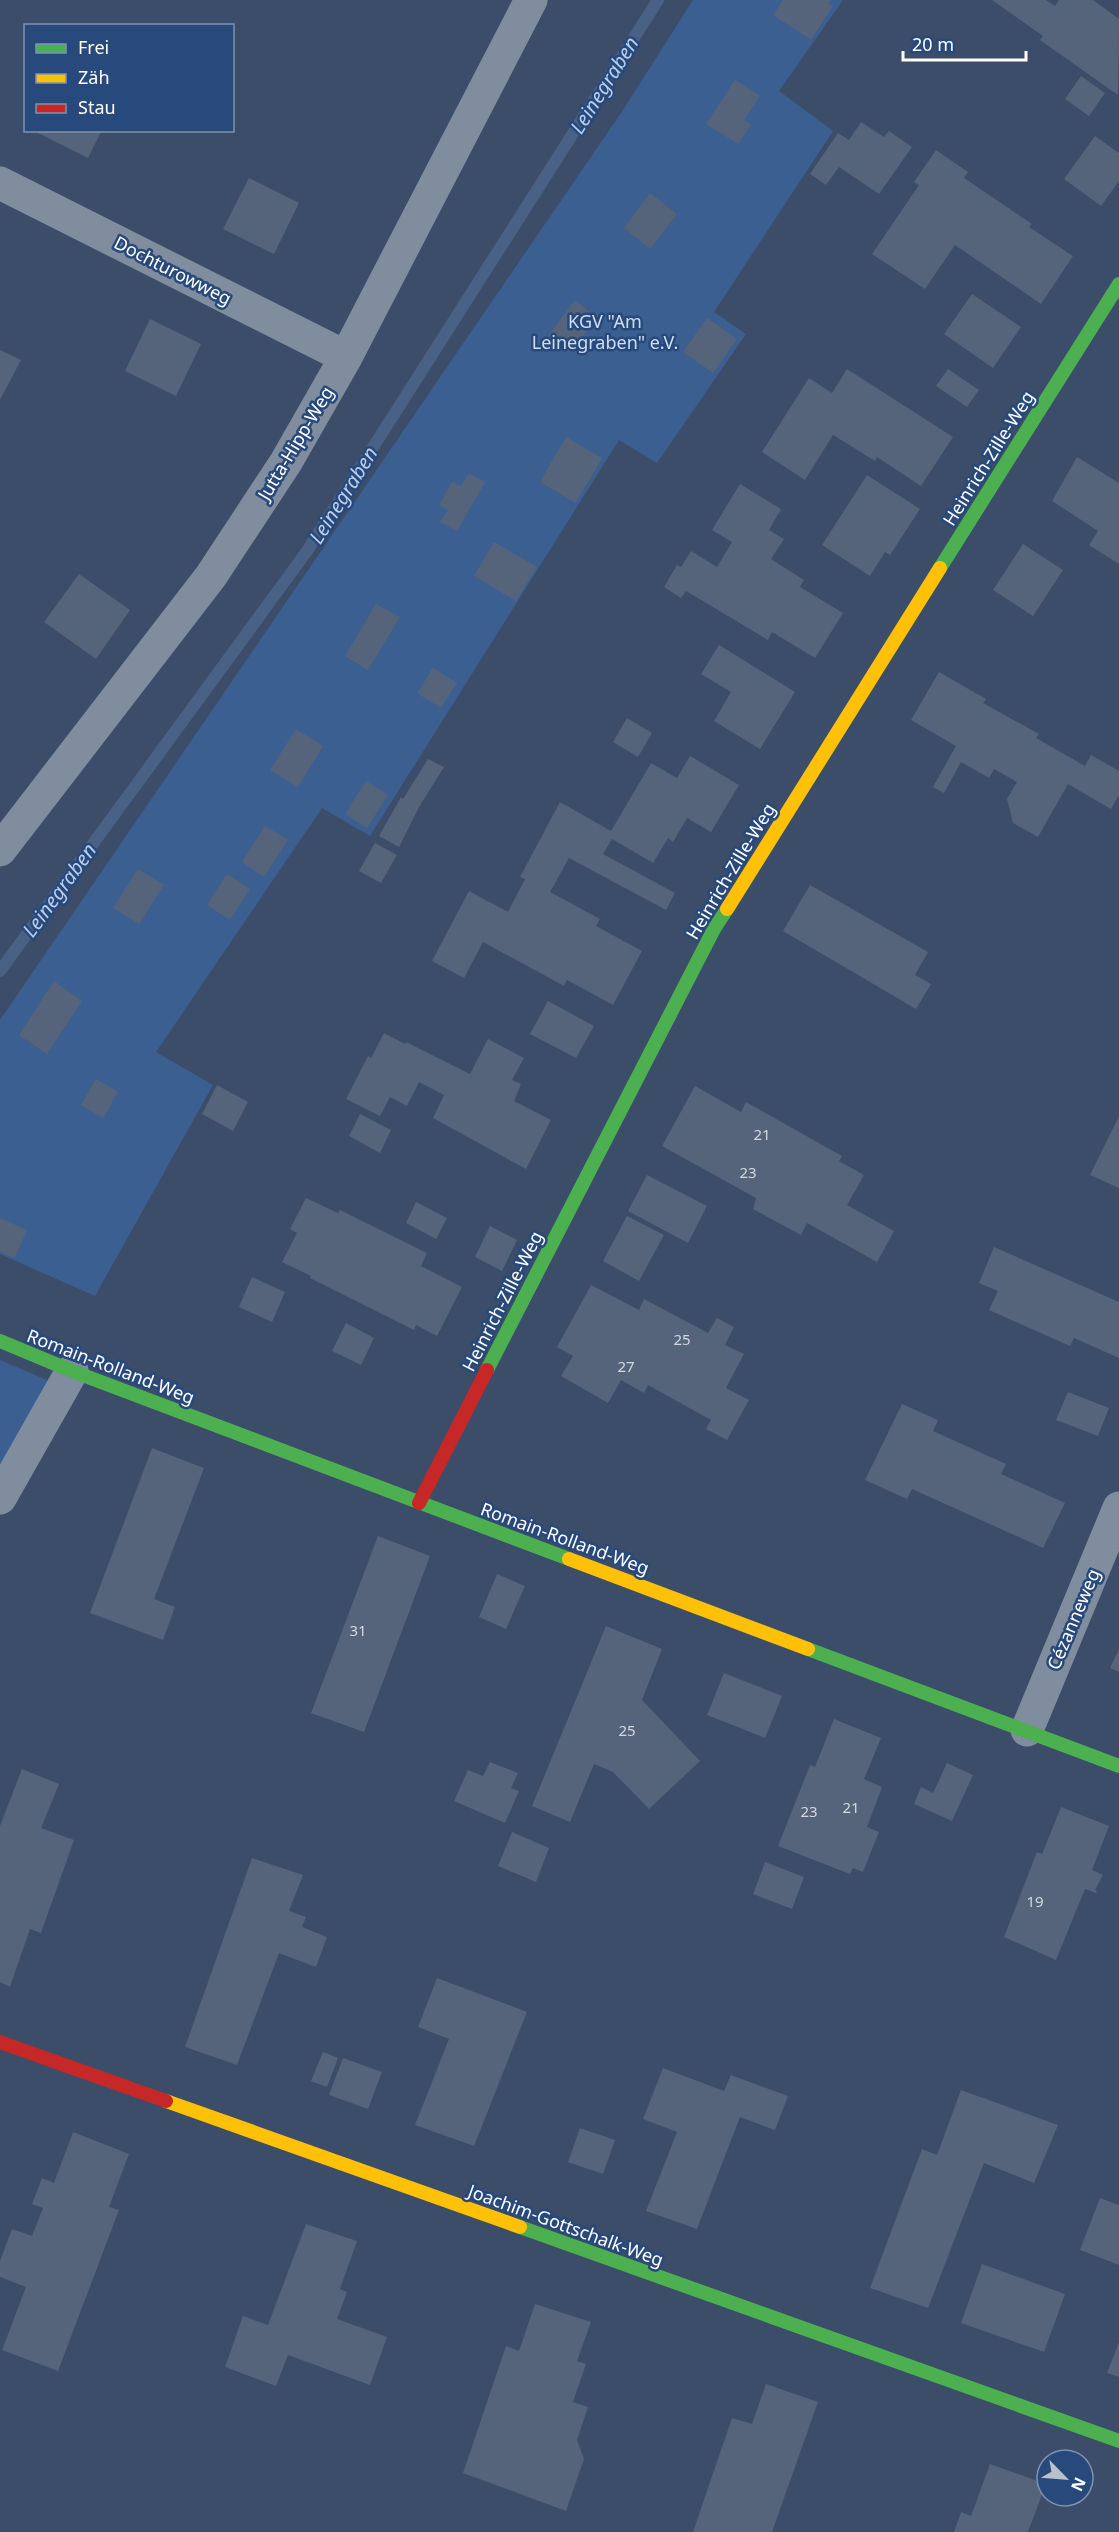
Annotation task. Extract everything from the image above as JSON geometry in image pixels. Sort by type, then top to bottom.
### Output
[{"type":"street","name":"Jutta-Hipp-Weg","points":[[1,847],[211,576],[286,462],[346,357],[531,0]]},
{"type":"street","name":"Dochturowweg","points":[[0,183],[346,357]]},
{"type":"street","name":"Heinrich-Zille-Weg","points":[[419,1503],[714,929],[1119,284]]},
{"type":"street","name":"Romain-Rolland-Weg","points":[[0,1341],[72,1371],[419,1503],[1119,1766]]},
{"type":"street","points":[[0,1498],[72,1371]]},
{"type":"street","name":"Cézanneweg","points":[[1027,1730],[1119,1508]]},
{"type":"street","name":"Joachim-Gottschalk-Weg","points":[[0,2042],[1119,2441]]},
{"type":"green space","name":"KGV \"Am Leinegraben\" e.V.","points":[[693,0],[843,0],[779,91],[833,131],[714,312],[746,334],[657,463],[619,440],[370,836],[322,808],[156,1052],[213,1085],[95,1296],[0,1254],[0,1020],[621,113]]},
{"type":"green space","points":[[0,1360],[49,1381],[0,1470]]},
{"type":"building","points":[[783,0],[831,0],[828,4],[833,6],[811,40],[773,15]]},
{"type":"building","points":[[992,0],[1046,0],[1055,6],[1059,0],[1093,0],[1119,19],[1118,95],[1040,40],[1043,36]]},
{"type":"building","points":[[1081,76],[1105,93],[1089,116],[1065,99]]},
{"type":"building","points":[[735,80],[760,96],[744,120],[751,125],[738,144],[706,124]]},
{"type":"building","points":[[861,122],[884,137],[889,131],[912,147],[879,194],[839,167],[826,185],[810,174],[838,133],[849,140]]},
{"type":"building","points":[[38,132],[101,132],[88,158]]},
{"type":"building","points":[[1095,136],[1119,153],[1119,181],[1101,206],[1064,179]]},
{"type":"building","points":[[936,150],[968,172],[964,178],[1032,224],[1029,227],[1073,256],[1041,304],[955,245],[925,289],[872,254],[919,185],[914,182]]},
{"type":"building","points":[[249,178],[299,203],[274,254],[223,229]]},
{"type":"building","points":[[650,193],[677,214],[650,249],[624,228]]},
{"type":"building","points":[[972,294],[1021,327],[993,368],[944,334]]},
{"type":"building","points":[[575,300],[597,318],[570,353],[548,336]]},
{"type":"building","points":[[707,318],[737,339],[713,373],[683,352]]},
{"type":"building","points":[[150,319],[201,344],[176,396],[125,371]]},
{"type":"building","points":[[0,350],[21,360],[0,400]]},
{"type":"building","points":[[847,369],[953,437],[921,486],[877,457],[875,461],[833,435],[805,480],[762,452],[809,378],[832,393]]},
{"type":"building","points":[[948,369],[979,390],[967,407],[936,386]]},
{"type":"building","points":[[566,437],[602,458],[576,503],[540,482]]},
{"type":"building","points":[[1077,457],[1119,483],[1119,564],[1089,545],[1098,531],[1052,501]]},
{"type":"building","points":[[469,473],[485,482],[457,531],[440,522],[448,510],[439,505],[452,482],[461,486]]},
{"type":"building","points":[[867,475],[920,509],[890,555],[885,552],[870,576],[822,545]]},
{"type":"building","points":[[740,484],[781,509],[769,530],[784,539],[771,559],[804,580],[800,587],[843,613],[815,658],[772,632],[768,640],[686,591],[681,598],[664,587],[677,565],[681,567],[691,551],[717,567],[732,542],[712,530]]},
{"type":"building","points":[[494,542],[537,567],[516,601],[474,576]]},
{"type":"building","points":[[1023,544],[1063,570],[1033,616],[993,590]]},
{"type":"building","points":[[79,574],[130,610],[96,659],[44,622]]},
{"type":"building","points":[[376,604],[400,617],[368,670],[345,656]]},
{"type":"building","points":[[719,645],[795,692],[760,749],[714,721],[731,692],[701,674]]},
{"type":"building","points":[[433,668],[457,683],[441,708],[417,693]]},
{"type":"building","points":[[939,672],[986,699],[983,703],[1039,734],[1036,738],[1085,766],[1091,755],[1119,771],[1119,795],[1111,809],[1068,784],[1038,837],[1013,823],[1007,799],[1017,782],[994,769],[989,778],[961,762],[944,793],[933,787],[956,746],[911,720]]},
{"type":"building","points":[[627,718],[652,733],[638,757],[613,742]]},
{"type":"building","points":[[296,729],[323,746],[298,787],[270,770]]},
{"type":"building","points":[[690,756],[739,785],[711,832],[687,818],[673,842],[668,838],[653,863],[612,839],[603,854],[675,893],[666,910],[569,858],[550,892],[600,919],[596,926],[642,951],[613,1005],[567,980],[564,986],[483,942],[464,978],[432,961],[469,891],[508,912],[525,879],[520,877],[560,802],[611,831],[651,763],[677,778]]},
{"type":"building","points":[[428,759],[444,767],[419,807],[399,847],[379,836],[401,797],[403,799]]},
{"type":"building","points":[[366,781],[388,795],[367,828],[345,814]]},
{"type":"building","points":[[265,826],[288,840],[264,877],[242,862]]},
{"type":"building","points":[[375,843],[397,855],[381,883],[359,871]]},
{"type":"building","points":[[138,869],[164,885],[139,924],[113,908]]},
{"type":"building","points":[[227,874],[250,889],[230,920],[207,905]]},
{"type":"building","points":[[810,885],[928,952],[915,975],[931,984],[916,1009],[783,931]]},
{"type":"building","points":[[54,981],[82,1001],[47,1054],[19,1035]]},
{"type":"building","points":[[548,1001],[594,1026],[576,1058],[530,1034]]},
{"type":"building","points":[[384,1033],[470,1074],[488,1039],[524,1058],[512,1080],[521,1084],[514,1101],[551,1120],[526,1169],[433,1118],[444,1095],[419,1082],[407,1106],[390,1097],[380,1116],[346,1099],[368,1056],[371,1058]]},
{"type":"building","points":[[96,1079],[118,1092],[103,1118],[81,1105]]},
{"type":"building","points":[[217,1085],[248,1102],[233,1131],[202,1114]]},
{"type":"building","points":[[695,1086],[741,1112],[746,1102],[842,1156],[839,1161],[864,1175],[847,1205],[894,1231],[877,1262],[807,1223],[801,1235],[753,1209],[756,1198],[662,1146]]},
{"type":"building","points":[[360,1114],[391,1130],[380,1153],[349,1136]]},
{"type":"building","points":[[1119,1116],[1119,1188],[1090,1175]]},
{"type":"building","points":[[647,1175],[707,1206],[688,1243],[628,1211]]},
{"type":"building","points":[[306,1198],[338,1213],[340,1210],[427,1253],[421,1266],[462,1287],[437,1336],[416,1325],[414,1330],[282,1262],[297,1233],[290,1229]]},
{"type":"building","points":[[416,1202],[447,1218],[436,1239],[406,1223]]},
{"type":"building","points":[[627,1216],[664,1235],[639,1281],[603,1261]]},
{"type":"building","points":[[0,1218],[27,1230],[15,1258],[0,1252]]},
{"type":"building","points":[[490,1226],[517,1240],[502,1271],[475,1257]]},
{"type":"building","points":[[994,1247],[1119,1302],[1119,1358],[1074,1338],[1070,1346],[989,1310],[998,1291],[979,1283]]},
{"type":"building","points":[[252,1277],[285,1292],[272,1322],[239,1307]]},
{"type":"building","points":[[591,1285],[639,1310],[644,1299],[708,1333],[717,1318],[734,1327],[725,1345],[744,1354],[726,1388],[749,1400],[727,1440],[706,1429],[711,1420],[648,1385],[644,1393],[621,1380],[608,1403],[561,1376],[573,1356],[557,1347]]},
{"type":"building","points":[[346,1323],[374,1338],[361,1365],[332,1351]]},
{"type":"building","points":[[1068,1392],[1109,1408],[1098,1436],[1056,1420]]},
{"type":"building","points":[[902,1404],[938,1420],[933,1431],[1006,1464],[1001,1474],[1065,1503],[1043,1548],[912,1489],[907,1499],[865,1480]]},
{"type":"building","points":[[152,1448],[204,1468],[154,1599],[175,1607],[163,1640],[90,1613]]},
{"type":"building","points":[[378,1536],[430,1556],[364,1732],[311,1713]]},
{"type":"building","points":[[497,1574],[525,1586],[506,1629],[479,1617]]},
{"type":"building","points":[[606,1626],[662,1649],[642,1700],[700,1761],[649,1809],[613,1772],[594,1764],[570,1822],[532,1806]]},
{"type":"building","points":[[1119,1649],[1119,1672],[1110,1668]]},
{"type":"building","points":[[724,1673],[782,1696],[765,1738],[707,1715]]},
{"type":"building","points":[[834,1719],[881,1738],[864,1779],[882,1787],[867,1827],[879,1832],[863,1872],[853,1868],[850,1874],[778,1846],[810,1765],[815,1767]]},
{"type":"building","points":[[490,1762],[518,1773],[511,1788],[519,1791],[505,1823],[454,1801],[468,1770],[483,1776]]},
{"type":"building","points":[[947,1763],[973,1775],[952,1821],[914,1804],[921,1787],[933,1793]]},
{"type":"building","points":[[22,1769],[59,1784],[41,1828],[74,1840],[41,1933],[30,1929],[10,1987],[0,1982],[0,1826]]},
{"type":"building","points":[[1061,1807],[1109,1826],[1092,1870],[1103,1875],[1095,1890],[1097,1891],[1096,1893],[1085,1889],[1056,1960],[1004,1937],[1037,1852],[1042,1854]]},
{"type":"building","points":[[512,1832],[549,1848],[536,1882],[498,1866]]},
{"type":"building","points":[[252,1858],[303,1875],[289,1911],[306,1917],[302,1927],[327,1937],[316,1967],[279,1953],[237,2065],[185,2047]]},
{"type":"building","points":[[765,1862],[804,1877],[792,1909],[753,1894]]},
{"type":"building","points":[[437,1978],[527,2012],[474,2146],[415,2125],[449,2039],[418,2027]]},
{"type":"building","points":[[323,2052],[338,2058],[327,2087],[311,2081]]},
{"type":"building","points":[[343,2058],[382,2072],[368,2109],[329,2095]]},
{"type":"building","points":[[663,2068],[724,2091],[731,2075],[788,2096],[775,2130],[740,2117],[697,2229],[646,2211],[677,2132],[643,2119]]},
{"type":"building","points":[[961,2090],[1058,2125],[1034,2183],[984,2163],[928,2308],[870,2288],[922,2149],[937,2155]]},
{"type":"building","points":[[580,2128],[615,2140],[603,2174],[568,2162]]},
{"type":"building","points":[[73,2132],[129,2154],[109,2207],[119,2210],[58,2371],[2,2350],[26,2287],[0,2277],[0,2261],[12,2229],[32,2236],[43,2208],[32,2204],[42,2178],[54,2183]]},
{"type":"building","points":[[1100,2198],[1119,2205],[1119,2265],[1080,2250]]},
{"type":"building","points":[[306,2224],[357,2241],[340,2289],[347,2292],[337,2319],[387,2337],[370,2385],[288,2355],[276,2386],[225,2367],[243,2316],[268,2325]]},
{"type":"building","points":[[982,2264],[1065,2294],[1044,2352],[961,2323]]},
{"type":"building","points":[[535,2304],[591,2322],[577,2361],[586,2364],[573,2402],[588,2407],[577,2440],[584,2459],[566,2511],[463,2473],[506,2346],[519,2351]]},
{"type":"building","points":[[1119,2342],[1119,2377],[1107,2373]]},
{"type":"building","points":[[766,2384],[818,2402],[772,2532],[693,2532],[732,2418],[752,2424]]},
{"type":"building","points":[[990,2464],[1035,2480],[1035,2508],[1037,2508],[1028,2532],[954,2532],[961,2512],[971,2516]]},
{"type":"waterway","name":"Leinegraben","points":[[0,971],[307,551],[658,0]]},
{"type":"traffic: fast","points":[[940,568],[1119,284]]},
{"type":"traffic: fast","points":[[487,1370],[714,929],[727,909]]},
{"type":"traffic: fast","points":[[0,1341],[72,1371],[569,1559]]},
{"type":"traffic: fast","points":[[808,1649],[1119,1766]]},
{"type":"traffic: fast","points":[[520,2227],[1119,2441]]},
{"type":"traffic: slow","points":[[727,909],[940,568]]},
{"type":"traffic: slow","points":[[569,1559],[808,1649]]},
{"type":"traffic: slow","points":[[166,2101],[520,2227]]},
{"type":"traffic: jam","points":[[419,1503],[487,1370]]},
{"type":"traffic: jam","points":[[0,2042],[166,2101]]}]
